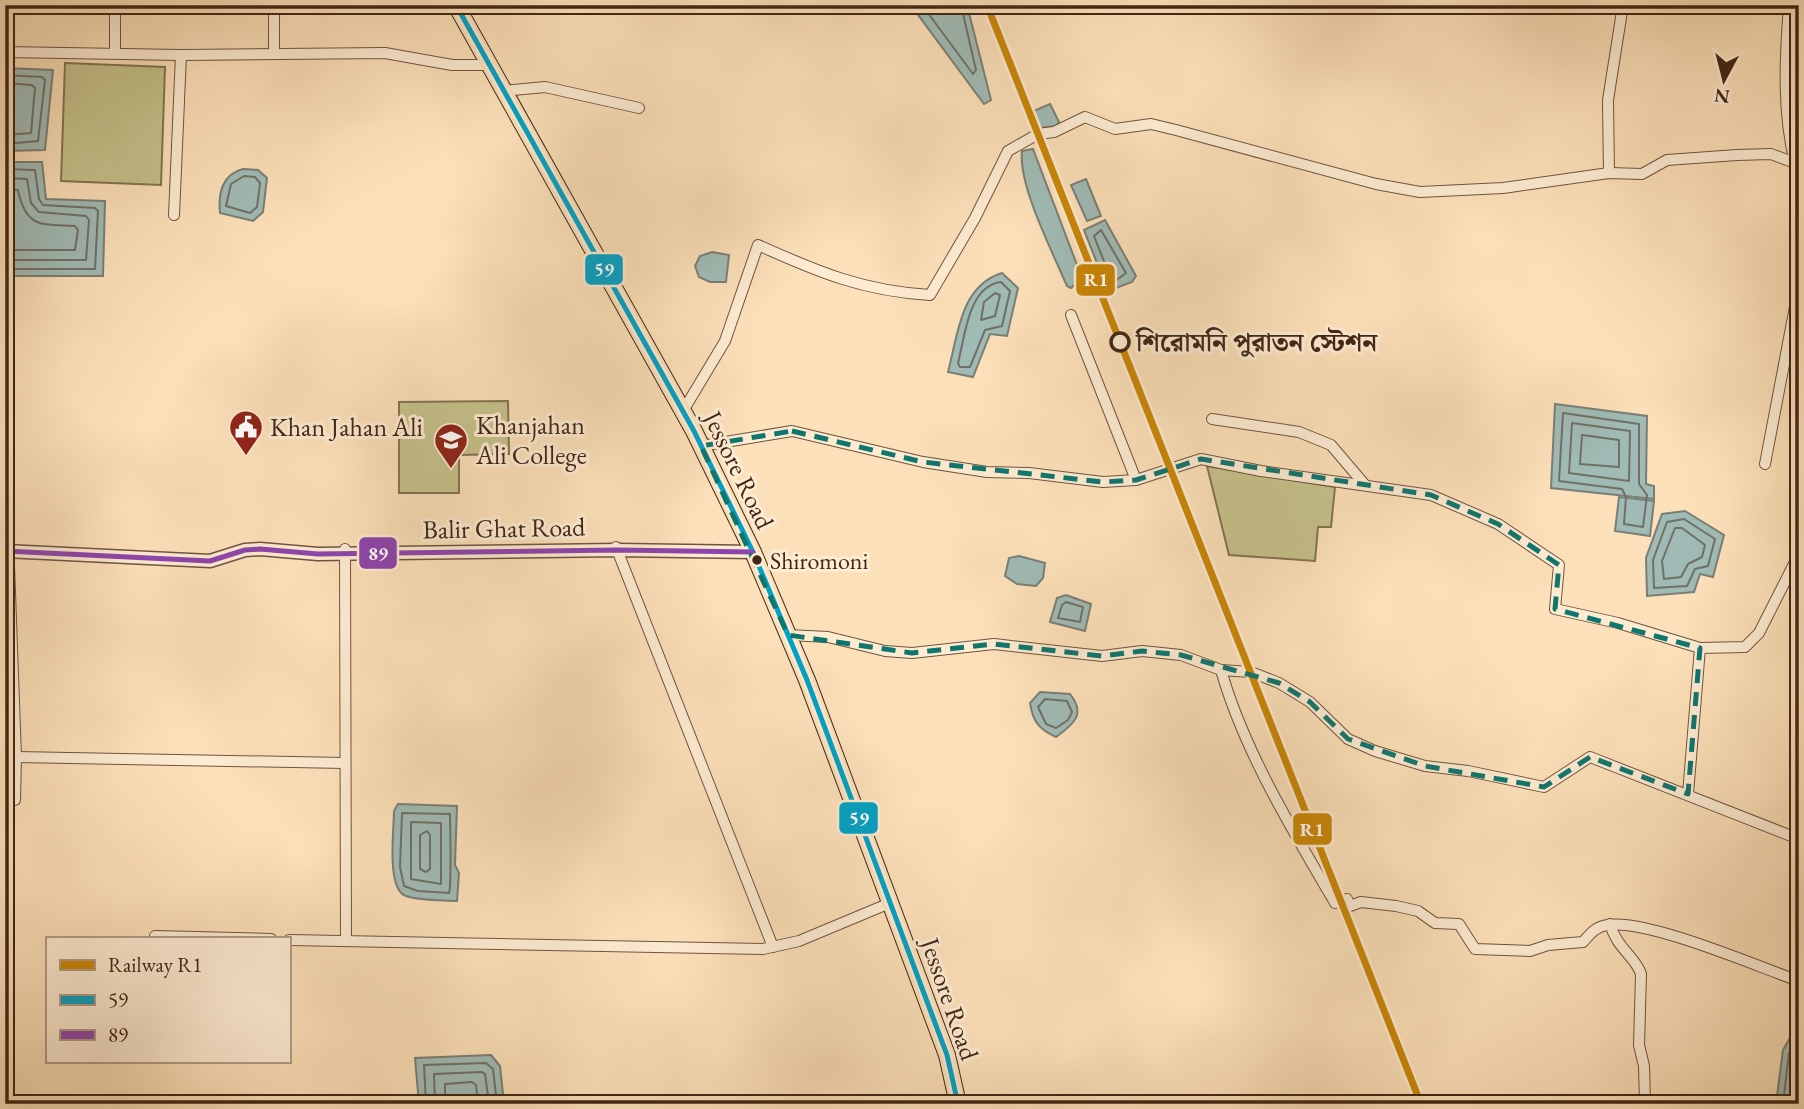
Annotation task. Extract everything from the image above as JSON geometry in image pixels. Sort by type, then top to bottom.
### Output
[{"type":"highway","name":"Jessore Road","points":[[456,5],[683,411],[752,551],[788,635],[947,1055],[958,1104]]},
{"type":"street","points":[[115,5],[115,52]]},
{"type":"street","points":[[274,5],[274,52]]},
{"type":"street","points":[[1609,173],[1608,100],[1623,5]]},
{"type":"street","points":[[1765,464],[1798,290],[1797,163],[1786,127],[1789,5]]},
{"type":"street","points":[[5,52],[181,55],[385,53],[452,65],[489,65]]},
{"type":"street","points":[[174,215],[181,55]]},
{"type":"street","points":[[503,91],[545,87],[639,108]]},
{"type":"street","points":[[683,411],[724,341],[758,245],[823,274],[887,292],[930,295],[975,218],[1008,151],[1038,134],[1054,132],[1085,117],[1115,129],[1151,124],[1363,181],[1420,192],[1503,188],[1609,173],[1642,174],[1667,160],[1771,154],[1797,163]]},
{"type":"street","points":[[1071,315],[1136,480]]},
{"type":"street","points":[[1212,419],[1299,432],[1331,445],[1365,485]]},
{"type":"street","points":[[701,446],[792,431],[923,462],[987,472],[1029,473],[1103,482],[1136,480],[1201,458],[1272,473],[1431,495],[1498,524],[1559,565],[1555,609],[1618,623],[1700,648],[1745,647],[1759,633],[1799,554]]},
{"type":"street","points":[[5,455],[10,741],[16,757],[15,800],[5,800]]},
{"type":"street","name":"Balir Ghat Road","points":[[7,549],[209,557],[244,545],[345,551],[616,548],[752,551]]},
{"type":"street","points":[[616,548],[773,947]]},
{"type":"street","points":[[345,551],[346,941]]},
{"type":"street","points":[[788,635],[828,637],[886,651],[912,653],[994,644],[1102,656],[1142,651],[1181,655],[1221,670],[1251,672],[1279,683],[1310,702],[1348,739],[1375,751],[1425,766],[1468,771],[1544,787],[1590,757],[1799,839]]},
{"type":"street","points":[[1688,794],[1700,648]]},
{"type":"street","points":[[1221,670],[1231,706],[1262,772],[1335,904],[1347,899],[1350,906],[1361,902],[1395,906],[1418,911],[1435,923],[1460,924],[1475,950],[1530,951],[1548,945],[1583,943],[1595,928],[1610,924],[1674,936],[1799,981]]},
{"type":"street","points":[[16,757],[345,763]]},
{"type":"street","points":[[290,940],[699,950],[773,947],[799,942],[890,903]]},
{"type":"street","points":[[1610,924],[1615,940],[1638,965],[1641,974],[1639,1031],[1644,1066],[1645,1104]]},
{"type":"street","points":[[155,936],[194,937]]},
{"type":"highlighted area","points":[[792,431],[923,462],[1103,482],[1136,480],[1201,459],[1431,495],[1498,524],[1559,565],[1555,609],[1700,648],[1688,794],[1590,757],[1544,787],[1425,766],[1348,739],[1310,702],[1279,683],[1181,655],[1142,651],[1102,656],[994,644],[912,653],[788,635],[701,446]]},
{"type":"shaded area","points":[[65,63],[165,67],[161,185],[61,181]]},
{"type":"shaded area","points":[[508,401],[509,454],[459,455],[459,493],[399,493],[399,402]]},
{"type":"shaded area","points":[[1207,466],[1335,487],[1331,527],[1318,527],[1315,561],[1229,555]]},
{"type":"water","points":[[915,5],[967,5],[991,100],[984,104],[916,12]]},
{"type":"water","points":[[5,68],[53,70],[45,150],[5,151]]},
{"type":"water","points":[[1050,104],[1059,122],[1056,126],[1039,128],[1031,112]]},
{"type":"water","points":[[1033,149],[1082,278],[1071,288],[1067,286],[1046,238],[1025,182],[1022,151]]},
{"type":"water","points":[[5,162],[42,162],[46,199],[105,201],[103,276],[7,276]]},
{"type":"water","points":[[243,169],[258,170],[267,178],[263,212],[253,221],[220,213],[220,199],[226,180]]},
{"type":"water","points":[[1086,179],[1101,216],[1087,221],[1071,185]]},
{"type":"water","points":[[1105,220],[1136,276],[1132,282],[1108,291],[1084,230]]},
{"type":"water","points":[[712,252],[729,255],[726,282],[710,282],[699,277],[695,266],[700,256]]},
{"type":"water","points":[[1002,273],[1018,288],[1007,336],[990,334],[973,377],[948,372],[958,328],[969,300],[988,279]]},
{"type":"water","points":[[1555,404],[1647,416],[1646,484],[1654,486],[1654,499],[1551,488]]},
{"type":"water","points":[[1619,497],[1654,501],[1650,536],[1615,531]]},
{"type":"water","points":[[1685,511],[1724,535],[1713,577],[1700,574],[1694,592],[1647,596],[1646,558],[1662,514]]},
{"type":"water","points":[[1019,556],[1045,563],[1043,578],[1036,586],[1017,584],[1005,576],[1009,558]]},
{"type":"water","points":[[1066,595],[1091,604],[1085,631],[1050,622],[1057,598]]},
{"type":"water","points":[[1040,692],[1070,694],[1075,701],[1076,718],[1056,737],[1041,728],[1033,715],[1030,703]]},
{"type":"water","points":[[398,804],[457,806],[457,901],[418,899],[406,896],[400,891],[393,871],[394,811]]},
{"type":"water","points":[[1799,1022],[1799,1104],[1776,1104],[1783,1050]]},
{"type":"water","points":[[491,1055],[500,1066],[504,1104],[419,1104],[415,1058]]},
{"type":"rail line","name":"R1","points":[[987,5],[1421,1104]]},
{"type":"transit line","name":"59","points":[[456,5],[694,431],[753,552],[807,680],[947,1055],[958,1104]]},
{"type":"transit line","name":"89","points":[[5,551],[210,561],[245,550],[260,549],[318,554],[617,550],[753,552]]},
{"type":"place","name":"শিরোমনি পুরাতন স্টেশন","points":[[1120,342]]},
{"type":"place","name":"Khan Jahan Ali","points":[[246,457]]},
{"type":"place","name":"Khanjahan Ali College","points":[[451,470]]},
{"type":"place","name":"Shiromoni","points":[[757,560]]}]
